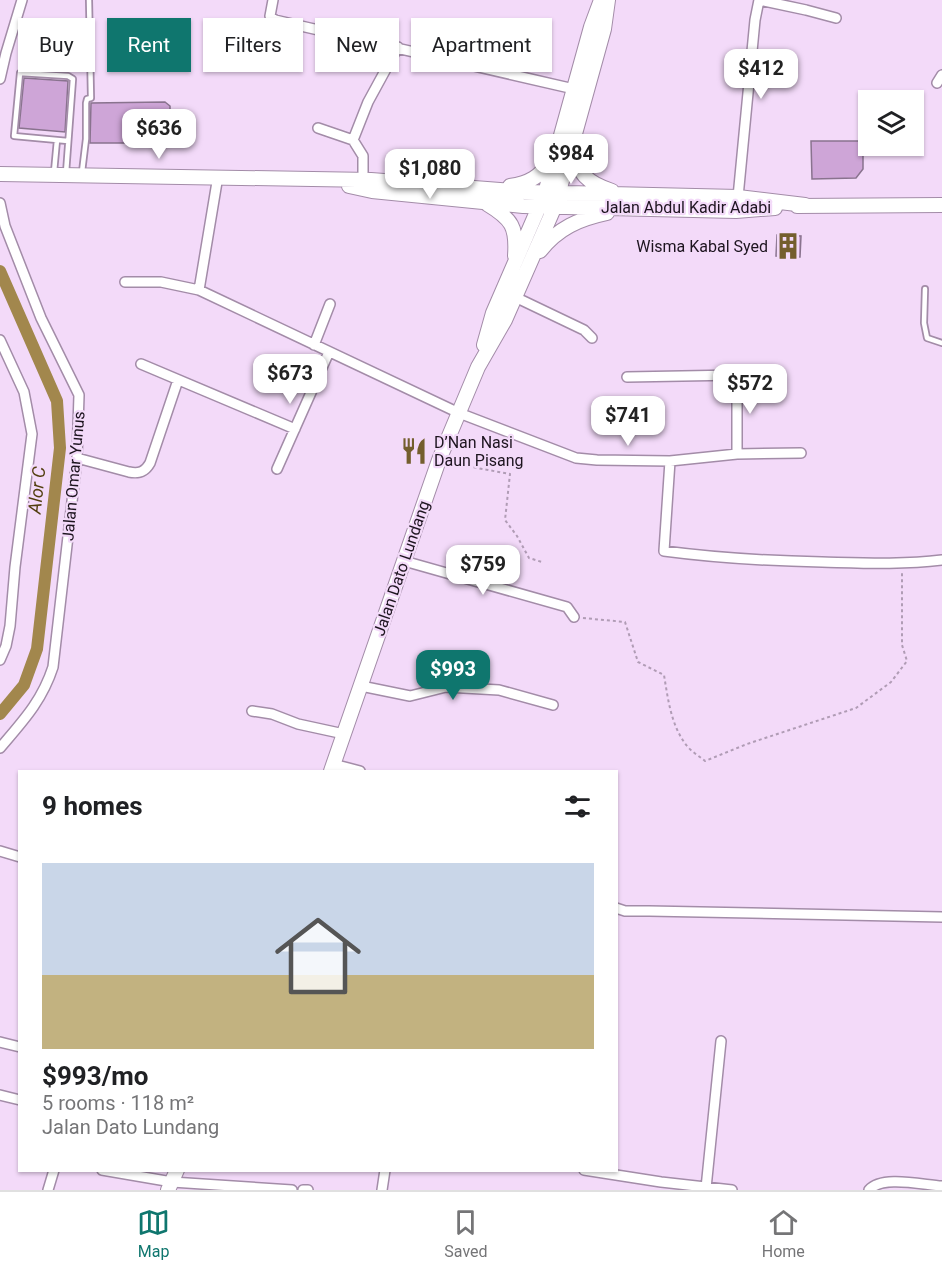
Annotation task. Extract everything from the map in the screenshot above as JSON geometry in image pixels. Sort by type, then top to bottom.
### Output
[{"type":"main road","name":"Jalan Dato Lundang","points":[[332,767],[439,460],[478,367],[493,314],[545,192],[591,27],[601,0]]},
{"type":"main road","name":"Jalan Dato Lundang","points":[[478,367],[505,320],[557,200],[604,29],[608,0]]},
{"type":"main road","points":[[576,134],[578,168],[585,177],[622,194]]},
{"type":"main road","points":[[515,264],[514,228],[510,220],[484,195],[531,181],[548,165],[556,151]]},
{"type":"main road","name":"Jalan Abdul Kadir Adabi","points":[[0,174],[363,180],[484,195],[540,206],[557,200],[622,194],[738,197],[805,206]]},
{"type":"main road","name":"Jalan Abdul Kadir Adabi","points":[[316,180],[372,191],[484,195],[545,192],[557,200],[630,208],[736,211],[805,206],[942,205]]},
{"type":"main road","points":[[530,263],[544,245],[565,226],[589,217],[630,208]]},
{"type":"street","points":[[0,79],[21,0]]},
{"type":"street","points":[[273,0],[270,16],[274,20],[315,29]]},
{"type":"street","points":[[738,197],[755,20],[759,0],[836,18]]},
{"type":"street","points":[[399,48],[574,89]]},
{"type":"street","points":[[353,140],[368,102],[385,72]]},
{"type":"street","points":[[318,128],[353,140],[363,156],[363,180]]},
{"type":"street","points":[[199,290],[218,176]]},
{"type":"street","name":"Jalan Omar Yunus","points":[[0,203],[5,226],[41,318],[79,395],[77,458],[53,667],[47,686],[36,705],[0,748]]},
{"type":"street","points":[[125,282],[161,282],[199,290],[459,413],[576,458],[670,461],[737,454],[801,453]]},
{"type":"street","points":[[515,297],[584,330],[592,338]]},
{"type":"street","points":[[314,345],[330,304]]},
{"type":"street","points":[[0,340],[24,392],[32,434],[10,626],[6,646],[0,660]]},
{"type":"street","points":[[277,469],[329,352]]},
{"type":"street","points":[[141,364],[294,429]]},
{"type":"street","points":[[627,376],[737,375],[737,454]]},
{"type":"street","points":[[77,458],[132,473],[145,470],[150,463],[178,380]]},
{"type":"street","points":[[670,461],[664,551],[749,560],[902,564],[942,560]]},
{"type":"street","points":[[404,561],[567,607],[574,617]]},
{"type":"street","points":[[361,686],[410,696],[446,687],[499,690],[553,705]]},
{"type":"street","points":[[252,711],[272,714],[298,724],[344,734]]},
{"type":"street","points":[[332,767],[353,770]]},
{"type":"street","points":[[0,850],[18,856]]},
{"type":"street","points":[[618,908],[641,911],[942,917]]},
{"type":"street","points":[[706,1188],[721,1041]]},
{"type":"street","points":[[0,1042],[18,1046]]},
{"type":"street","points":[[0,1095],[18,1100]]},
{"type":"street","points":[[48,1190],[53,1172]]},
{"type":"street","points":[[115,1172],[206,1187],[292,1190]]},
{"type":"street","points":[[382,1190],[385,1172]]},
{"type":"street","points":[[594,1172],[660,1186],[732,1190]]},
{"type":"street","points":[[869,1190],[883,1181],[942,1186]]},
{"type":"street","points":[[303,1190],[308,1190]]},
{"type":"lane","points":[[81,175],[86,139],[86,103],[87,99],[91,98],[88,0]]},
{"type":"lane","points":[[60,175],[68,141],[72,77],[20,73],[14,136],[68,141]]},
{"type":"lane","points":[[57,140],[60,175]]},
{"type":"lane","points":[[925,289],[924,323],[927,338],[942,343]]},
{"type":"path","points":[[439,460],[510,474],[505,519],[529,558],[542,562]]},
{"type":"path","points":[[574,617],[625,622],[638,662],[664,675],[671,712],[678,732],[688,746],[705,761],[856,708],[891,682],[907,661],[902,645],[902,564]]},
{"type":"building","points":[[24,78],[68,81],[65,132],[19,128]]},
{"type":"building","points":[[165,102],[170,106],[170,143],[90,143],[91,103]]},
{"type":"building","points":[[811,141],[858,141],[858,156],[863,156],[863,169],[856,178],[812,179]]},
{"type":"building","name":"Wisma Kabal Syed","points":[[777,235],[801,236],[800,257],[776,256]]},
{"type":"waterway","name":"Alor C","points":[[0,271],[57,401],[60,448],[37,649],[24,685],[0,714]]},
{"type":"place","name":"Wisma Kabal Syed","points":[[788,246]]},
{"type":"place","name":"D’Nan Nasi Daun Pisang","points":[[414,451]]}]
